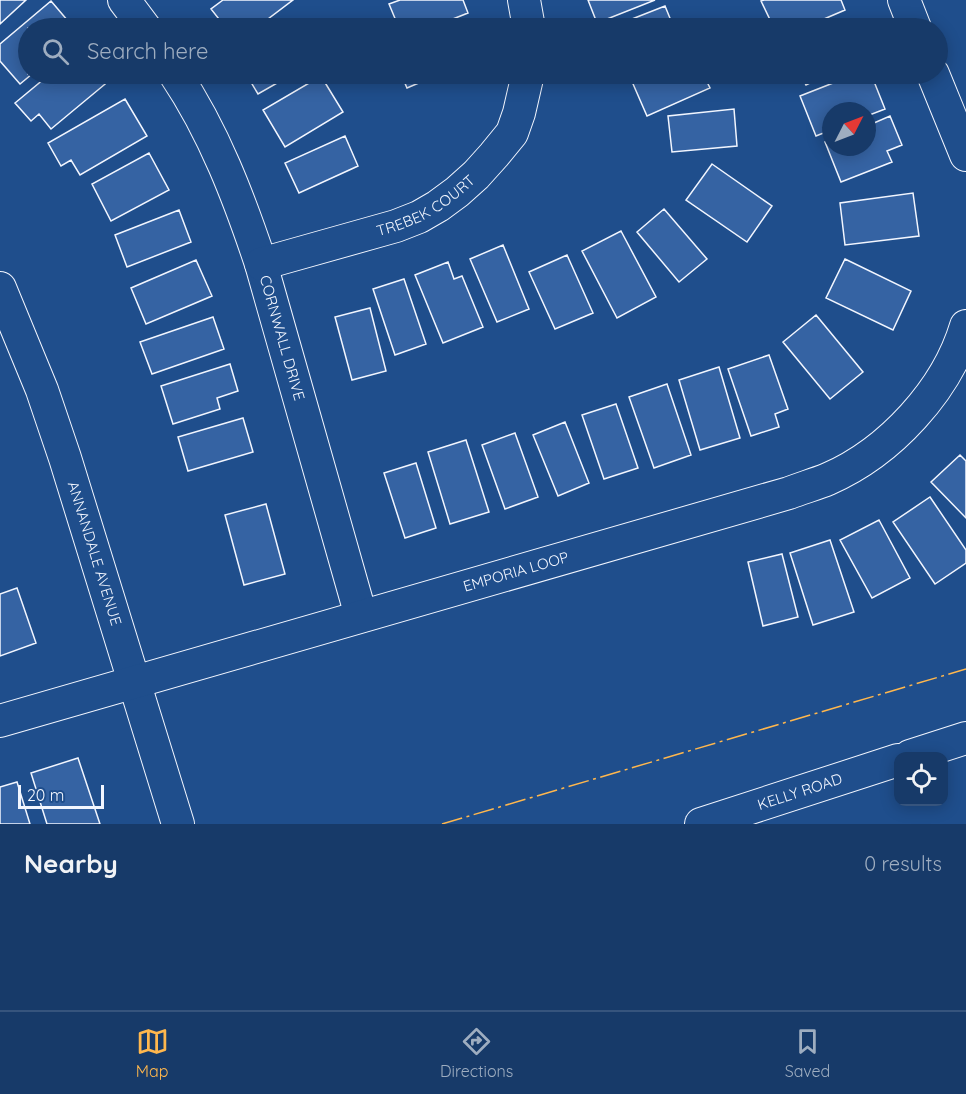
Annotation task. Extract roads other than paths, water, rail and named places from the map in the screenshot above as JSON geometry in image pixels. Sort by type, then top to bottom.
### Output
[{"type":"street","points":[[124,0],[138,18]]},
{"type":"street","points":[[524,0],[527,18]]},
{"type":"street","points":[[904,0],[911,18]]},
{"type":"street","name":"CORNWALL DRIVE","points":[[181,84],[223,162],[261,264],[361,616]]},
{"type":"street","name":"TREBEK COURT","points":[[261,264],[396,226],[438,206],[476,175],[512,133],[526,84]]},
{"type":"street","points":[[937,84],[966,155]]},
{"type":"street","name":"ANNANDALE AVENUE","points":[[0,288],[13,353],[42,390],[178,824]]},
{"type":"street","name":"EMPORIA LOOP","points":[[0,721],[789,493],[829,479],[879,449],[909,422],[931,395],[950,365],[966,326]]},
{"type":"street","points":[[922,752],[966,738]]},
{"type":"street","name":"KELLY ROAD","points":[[701,824],[894,761]]}]
